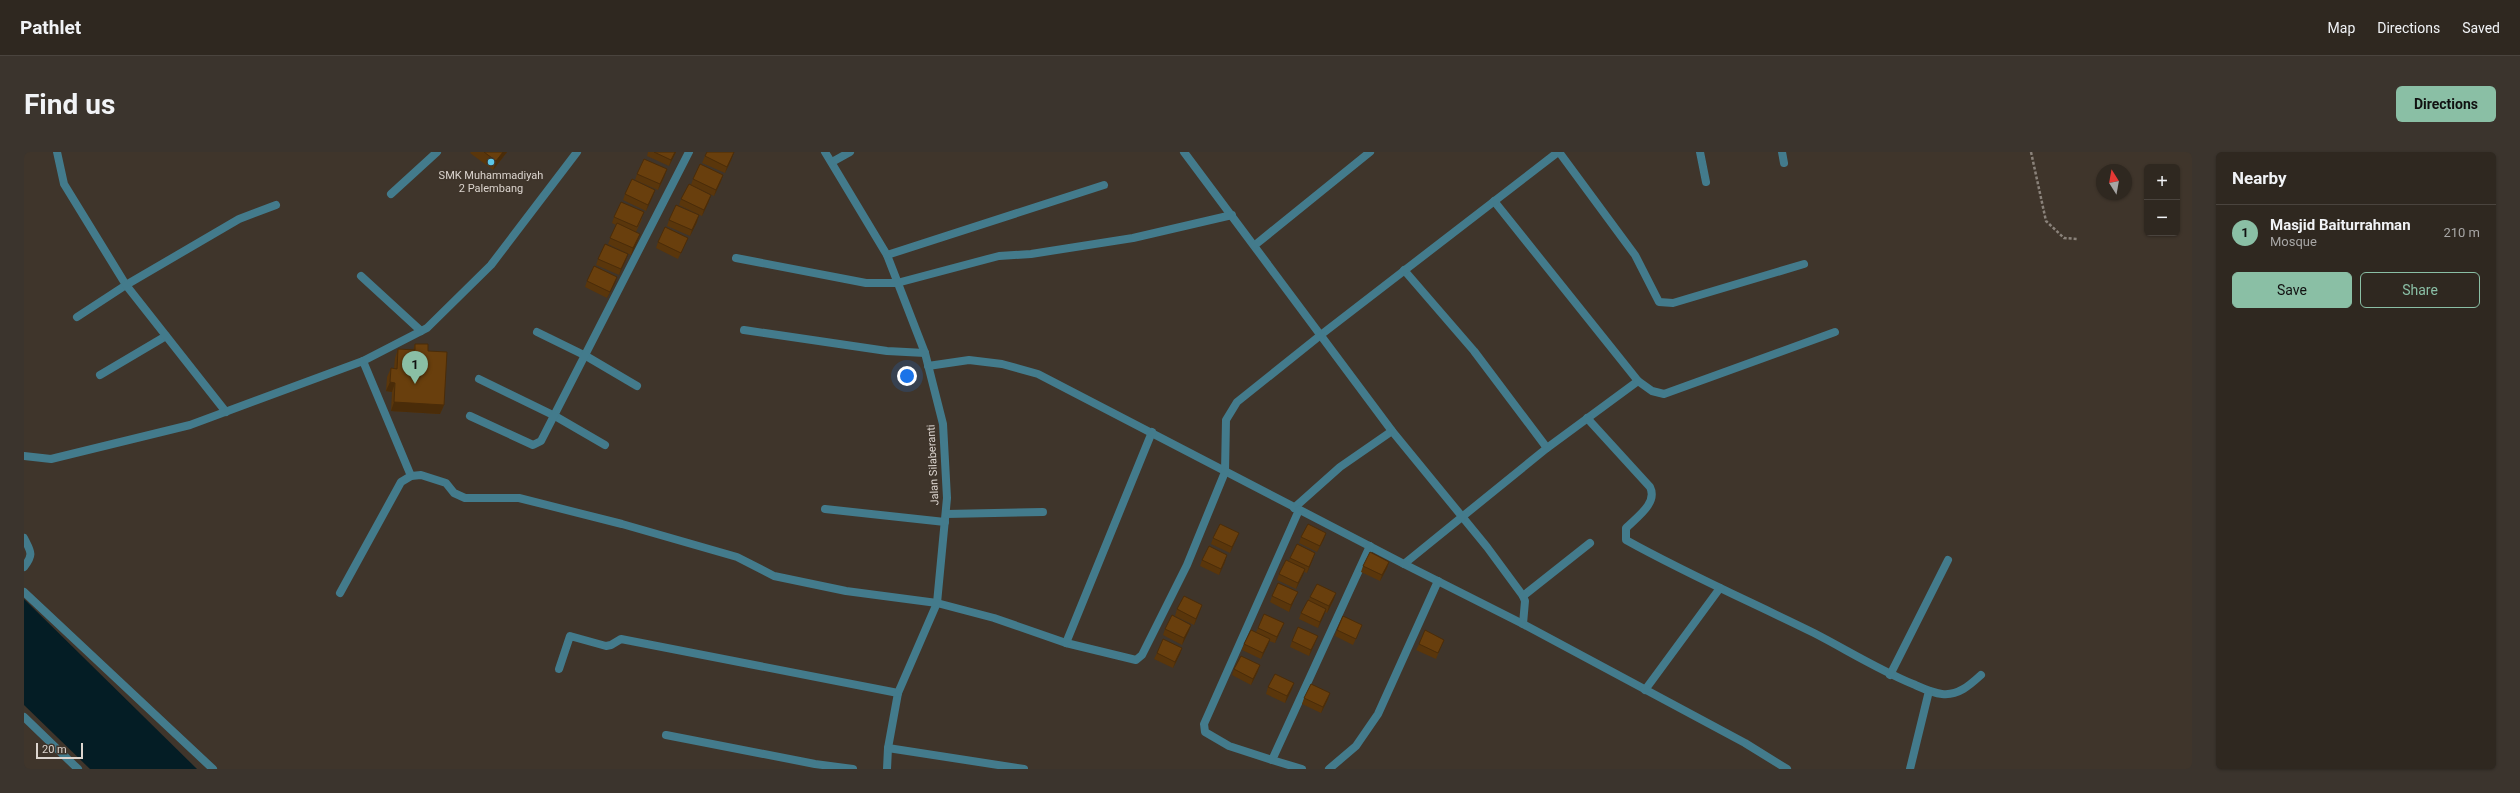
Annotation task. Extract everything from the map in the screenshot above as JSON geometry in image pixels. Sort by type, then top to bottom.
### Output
[{"type":"street","points":[[56,152],[64,184],[126,285],[226,412]]},
{"type":"street","points":[[391,194],[437,152]]},
{"type":"street","points":[[24,456],[51,459],[190,425],[363,361],[421,330],[491,266],[577,152]]},
{"type":"street","points":[[470,416],[533,445],[541,441],[586,356],[689,152]]},
{"type":"street","name":"Jalan Silaberanti","points":[[825,152],[887,255],[924,353],[944,424],[947,498],[937,603],[898,692],[888,748],[888,769]]},
{"type":"street","points":[[832,162],[850,152]]},
{"type":"street","points":[[1184,152],[1322,334],[1392,431],[1462,516],[1523,596],[1525,601],[1524,624]]},
{"type":"street","points":[[1255,246],[1370,152]]},
{"type":"street","points":[[340,592],[390,498],[401,482],[411,476],[421,475],[446,483],[454,493],[465,498],[519,498],[629,526],[738,557],[774,576],[846,591],[937,603],[994,618],[1066,643],[1136,660],[1142,655],[1187,565],[1225,472],[1225,432],[1230,411],[1237,402],[1404,270],[1558,152],[1635,256],[1660,302],[1673,303],[1804,264]]},
{"type":"street","points":[[1700,152],[1706,182]]},
{"type":"street","points":[[1782,152],[1784,163]]},
{"type":"street","points":[[887,255],[1104,185]]},
{"type":"street","points":[[1494,201],[1638,381],[1652,391],[1664,394],[1835,332]]},
{"type":"street","points":[[78,317],[126,285],[239,219],[276,205]]},
{"type":"street","points":[[736,258],[866,283],[897,283],[999,256],[1031,254],[1133,238],[1232,215]]},
{"type":"street","points":[[1404,270],[1474,351],[1547,448]]},
{"type":"street","points":[[361,276],[421,330]]},
{"type":"street","points":[[744,330],[887,351],[924,353]]},
{"type":"street","points":[[537,332],[586,356],[637,386]]},
{"type":"street","points":[[100,375],[166,336]]},
{"type":"street","points":[[928,366],[969,360],[1002,364],[1038,374],[1152,432],[1296,509],[1524,624],[1788,769]]},
{"type":"street","points":[[363,361],[411,476]]},
{"type":"street","points":[[479,380],[555,416],[605,445]]},
{"type":"street","points":[[1404,564],[1547,448],[1638,381]]},
{"type":"street","points":[[1587,418],[1653,494],[1652,501],[1626,528],[1626,540],[1814,634],[1890,674],[1929,691],[1942,694],[1957,692],[1965,689],[1982,675]]},
{"type":"street","points":[[1302,769],[1229,746],[1205,732],[1204,724],[1296,509],[1340,467],[1392,431]]},
{"type":"street","points":[[1066,643],[1152,432]]},
{"type":"street","points":[[825,509],[945,518],[1043,512]]},
{"type":"street","points":[[24,538],[31,553],[31,558],[24,567]]},
{"type":"street","points":[[1523,596],[1590,543]]},
{"type":"street","points":[[1272,760],[1370,546]]},
{"type":"street","points":[[1890,674],[1948,560]]},
{"type":"street","points":[[1329,769],[1356,746],[1378,714],[1438,581]]},
{"type":"street","points":[[1645,690],[1720,588]]},
{"type":"street","points":[[24,592],[214,769]]},
{"type":"street","points":[[559,669],[570,636],[606,646],[612,645],[621,639],[898,692]]},
{"type":"street","points":[[1910,769],[1929,691]]},
{"type":"street","points":[[24,717],[78,769]]},
{"type":"street","points":[[666,735],[815,764],[853,769]]},
{"type":"street","points":[[888,748],[1024,769]]},
{"type":"path","points":[[2031,152],[2046,221],[2064,238],[2078,239]]},
{"type":"water","points":[[24,599],[197,769],[90,769],[24,705]]},
{"type":"building","points":[[484,152],[503,152],[496,161]]},
{"type":"building","points":[[654,152],[675,152],[671,160]]},
{"type":"building","points":[[707,152],[734,152],[727,167],[705,156]]},
{"type":"building","points":[[644,159],[667,169],[660,184],[637,174]]},
{"type":"building","points":[[700,164],[723,175],[716,190],[693,179]]},
{"type":"building","points":[[632,179],[655,190],[648,205],[625,194]]},
{"type":"building","points":[[689,184],[711,195],[704,210],[681,199]]},
{"type":"building","points":[[621,202],[644,212],[637,227],[614,217]]},
{"type":"building","points":[[676,205],[699,215],[692,230],[669,220]]},
{"type":"building","points":[[617,223],[640,234],[633,248],[610,238]]},
{"type":"building","points":[[665,227],[688,238],[681,253],[658,242]]},
{"type":"building","points":[[605,244],[628,254],[621,269],[598,259]]},
{"type":"building","points":[[594,266],[617,277],[610,292],[587,281]]},
{"type":"building","points":[[415,344],[428,344],[428,351],[447,352],[444,405],[394,402],[395,383],[390,382],[391,368],[397,369],[398,349],[415,350]]},
{"type":"building","points":[[1220,524],[1239,533],[1232,547],[1213,538]]},
{"type":"building","points":[[1308,524],[1326,533],[1320,546],[1301,537]]},
{"type":"building","points":[[1297,544],[1315,553],[1309,567],[1290,558]]},
{"type":"building","points":[[1209,546],[1227,555],[1221,569],[1202,560]]},
{"type":"building","points":[[1370,552],[1389,562],[1382,575],[1363,566]]},
{"type":"building","points":[[1286,560],[1305,569],[1298,583],[1279,574]]},
{"type":"building","points":[[1278,583],[1298,592],[1291,605],[1272,596]]},
{"type":"building","points":[[1317,584],[1336,593],[1329,606],[1310,597]]},
{"type":"building","points":[[1184,596],[1202,605],[1196,619],[1177,609]]},
{"type":"building","points":[[1308,600],[1326,609],[1320,622],[1301,613]]},
{"type":"building","points":[[1264,614],[1284,623],[1277,637],[1258,628]]},
{"type":"building","points":[[1172,615],[1191,625],[1184,638],[1165,629]]},
{"type":"building","points":[[1343,616],[1362,625],[1356,639],[1337,630]]},
{"type":"building","points":[[1298,627],[1318,636],[1311,650],[1292,641]]},
{"type":"building","points":[[1251,630],[1270,639],[1263,653],[1244,644]]},
{"type":"building","points":[[1425,630],[1444,640],[1438,653],[1419,644]]},
{"type":"building","points":[[1163,639],[1182,648],[1175,662],[1157,653]]},
{"type":"building","points":[[1241,656],[1260,665],[1253,679],[1234,669]]},
{"type":"building","points":[[1275,674],[1294,683],[1287,696],[1268,687]]},
{"type":"building","points":[[1311,684],[1330,693],[1323,707],[1304,698]]},
{"type":"place","name":"SMK Muhammadiyah 2 Palembang","points":[[491,162]]},
{"type":"place","name":"Masjid Baiturrahman","points":[[415,384]]}]
